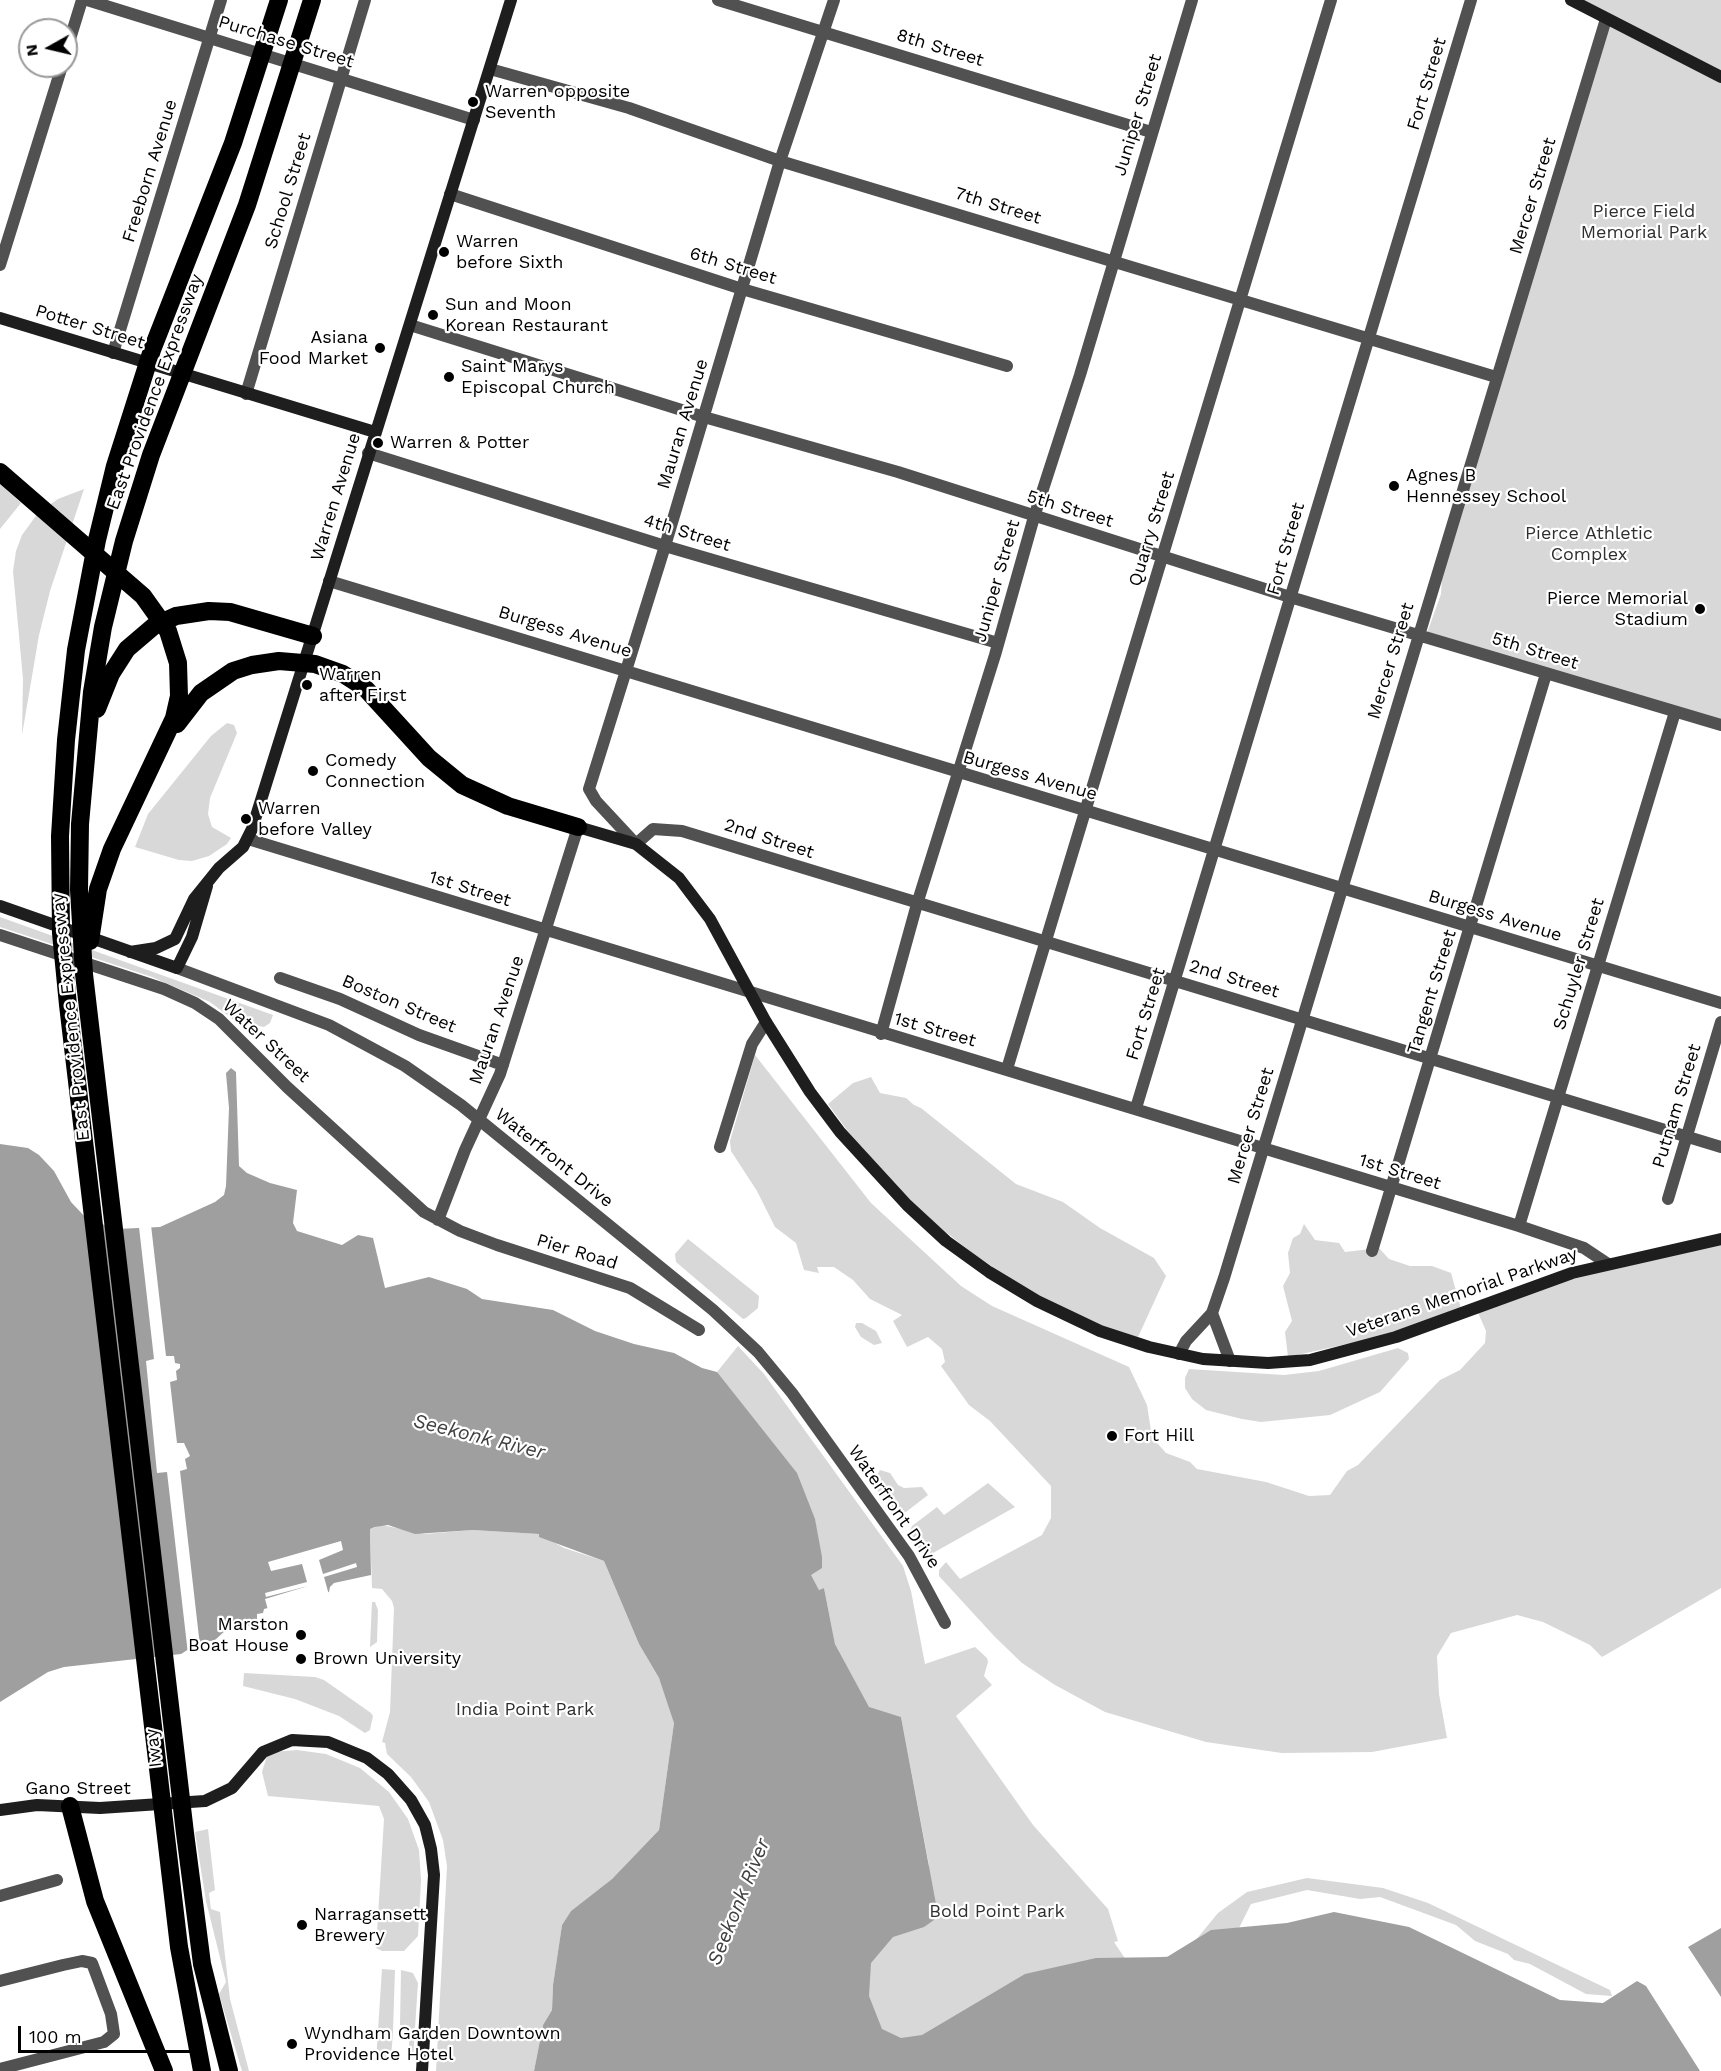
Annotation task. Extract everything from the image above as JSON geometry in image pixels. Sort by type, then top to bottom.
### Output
[{"type":"highway","name":"East Providence Expressway","points":[[117,1419],[64,963],[60,892],[61,817],[68,718],[80,628],[115,466],[148,361],[233,143],[279,0]]},
{"type":"highway","name":"East Providence Expressway","points":[[136,1417],[88,1003],[80,913],[80,824],[90,704],[103,627],[130,518],[155,444],[247,205],[312,0]]},
{"type":"highway","points":[[0,472],[143,596],[157,612],[173,642],[179,673],[177,707],[152,766],[117,836],[102,876],[92,920],[88,1003]]},
{"type":"highway","points":[[83,772],[95,717],[111,674],[127,649],[154,626],[186,614],[219,611],[249,616],[313,636]]},
{"type":"highway","points":[[152,766],[182,715],[208,687],[243,668],[271,662],[306,662],[335,670],[365,688],[429,758],[462,785],[508,806],[578,827]]},
{"type":"highway","name":"Iway","points":[[136,1417],[202,1964],[229,2071]]},
{"type":"highway","name":"Iway","points":[[117,1419],[183,1971],[202,2071]]},
{"type":"highway","points":[[70,1806],[95,1901],[164,2071]]},
{"type":"main road","name":"Warren Avenue","points":[[177,969],[175,951],[178,933],[190,905],[219,868],[240,851],[248,839],[511,0]]},
{"type":"main road","points":[[1571,0],[1721,77]]},
{"type":"main road","name":"Potter Street","points":[[0,318],[375,432]]},
{"type":"main road","name":"Veterans Memorial Parkway","points":[[578,827],[636,844],[664,864],[694,897],[752,993],[766,1022],[810,1092],[840,1132],[907,1205],[946,1241],[1036,1301],[1100,1331],[1179,1354],[1230,1361],[1268,1363],[1310,1360],[1369,1346],[1572,1274],[1721,1239]]},
{"type":"main road","points":[[177,969],[192,937],[208,882]]},
{"type":"main road","name":"Waterfront Drive","points":[[0,906],[177,969]]},
{"type":"main road","points":[[130,952],[167,945],[178,933]]},
{"type":"main road","name":"Gano Street","points":[[0,1810],[37,1805],[112,1808],[205,1801],[225,1792],[263,1752],[286,1741],[304,1739],[336,1744],[367,1758],[388,1774],[411,1800],[428,1832],[434,1867],[422,2071]]},
{"type":"street","points":[[76,18],[82,0]]},
{"type":"street","name":"Purchase Street","points":[[87,0],[474,120]]},
{"type":"street","name":"Freeborn Avenue","points":[[118,354],[222,0]]},
{"type":"street","name":"School Street","points":[[246,394],[365,0]]},
{"type":"street","name":"8th Street","points":[[718,0],[824,30],[1151,132]]},
{"type":"street","name":"Mauran Avenue","points":[[636,844],[596,801],[590,789],[780,161],[834,0]]},
{"type":"street","name":"Quarry Street","points":[[1007,1069],[1331,0]]},
{"type":"street","name":"Fort Street","points":[[1136,1108],[1471,0]]},
{"type":"street","name":"Juniper Street","points":[[881,1034],[956,773],[1080,375],[1188,1]]},
{"type":"street","name":"Mercer Street","points":[[1179,1354],[1186,1341],[1212,1313],[1606,19]]},
{"type":"street","name":"7th Street","points":[[490,69],[628,108],[780,161],[1496,377]]},
{"type":"street","points":[[0,265],[58,78]]},
{"type":"street","name":"6th Street","points":[[450,194],[742,289],[1007,366]]},
{"type":"street","name":"5th Street","points":[[410,325],[704,417],[898,472],[1290,597],[1418,633],[1545,674],[1721,725]]},
{"type":"street","name":"4th Street","points":[[368,453],[665,546],[998,643]]},
{"type":"street","name":"Burgess Avenue","points":[[329,581],[627,669],[956,773],[1721,1003]]},
{"type":"street","name":"Tangent Street","points":[[1372,1251],[1545,674]]},
{"type":"street","name":"Schuyler Street","points":[[1519,1226],[1675,712]]},
{"type":"street","name":"Mauran Avenue","points":[[438,1221],[503,1065],[578,827]]},
{"type":"street","name":"2nd Street","points":[[636,844],[654,829],[682,831],[1721,1147]]},
{"type":"street","name":"1st Street","points":[[248,839],[881,1034],[1007,1069],[1136,1108],[1262,1150],[1519,1226],[1584,1248],[1608,1264]]},
{"type":"street","name":"Water Street","points":[[0,934],[164,989],[203,1007],[228,1027],[408,1199],[438,1221]]},
{"type":"street","name":"Waterfront Drive","points":[[177,969],[351,1035],[415,1072],[713,1310],[758,1352],[792,1393],[909,1556],[945,1623]]},
{"type":"street","name":"Boston Street","points":[[280,978],[340,999],[419,1035],[503,1065]]},
{"type":"street","points":[[720,1147],[752,1044],[766,1022]]},
{"type":"street","name":"Putnam Street","points":[[1668,1199],[1721,1022]]},
{"type":"street","name":"Pier Road","points":[[438,1221],[503,1248],[630,1288],[699,1330]]},
{"type":"street","points":[[1212,1313],[1230,1361]]},
{"type":"street","points":[[0,1896],[57,1880]]},
{"type":"street","points":[[0,1981],[87,1962],[92,1963],[97,1970],[111,2014],[114,2034],[104,2042],[0,2069]]},
{"type":"green space","name":"Pierce Athletic Complex","points":[[1576,0],[1721,0],[1721,721],[1427,633],[1441,594],[1442,576],[1609,21]]},
{"type":"green space","points":[[0,484],[21,503],[0,529]]},
{"type":"green space","points":[[84,489],[50,591],[39,635],[22,735],[23,679],[13,571],[16,551],[22,535],[38,513],[58,499]]},
{"type":"green space","points":[[227,723],[234,725],[237,733],[210,798],[208,814],[212,827],[231,838],[227,844],[209,856],[192,861],[179,860],[135,847],[148,814],[211,736]]},
{"type":"green space","points":[[0,917],[273,1015],[270,1023],[264,1027],[235,1021],[210,1002],[152,977],[0,927]]},
{"type":"green space","points":[[755,1055],[871,1203],[961,1286],[992,1306],[1129,1367],[1147,1405],[1152,1437],[1166,1453],[1190,1462],[1197,1469],[1266,1482],[1309,1496],[1330,1495],[1347,1471],[1358,1465],[1440,1380],[1460,1370],[1485,1343],[1486,1331],[1476,1308],[1574,1272],[1721,1238],[1721,1588],[1602,1657],[1590,1645],[1543,1622],[1517,1615],[1451,1633],[1437,1656],[1439,1694],[1447,1738],[1372,1752],[1282,1753],[1206,1742],[1105,1712],[1055,1685],[1022,1663],[939,1576],[939,1570],[946,1562],[960,1579],[1042,1535],[1051,1518],[1051,1486],[990,1421],[969,1405],[941,1366],[945,1362],[942,1349],[928,1337],[907,1347],[893,1321],[902,1315],[870,1299],[853,1280],[834,1267],[817,1267],[819,1273],[804,1270],[796,1243],[775,1227],[757,1191],[731,1151],[730,1141]]},
{"type":"green space","points":[[871,1077],[880,1093],[906,1098],[921,1108],[1016,1184],[1063,1202],[1100,1228],[1154,1258],[1166,1276],[1138,1337],[1111,1334],[1025,1288],[975,1255],[905,1200],[876,1170],[828,1104],[853,1083]]},
{"type":"green space","points":[[1304,1224],[1315,1240],[1339,1243],[1345,1252],[1379,1248],[1389,1259],[1410,1266],[1432,1266],[1451,1273],[1462,1312],[1424,1327],[1288,1357],[1285,1332],[1292,1321],[1283,1286],[1290,1273],[1288,1253],[1293,1238],[1300,1234]]},
{"type":"green space","points":[[688,1239],[759,1296],[758,1308],[743,1319],[676,1262],[675,1254]]},
{"type":"green space","points":[[856,1323],[862,1323],[876,1331],[882,1343],[874,1345],[861,1337],[855,1327]]},
{"type":"green space","name":"Bold Point Park","points":[[738,1346],[764,1374],[903,1566],[911,1591],[925,1664],[975,1647],[987,1658],[984,1676],[992,1685],[956,1716],[1033,1825],[1108,1909],[1118,1941],[1114,1942],[1126,1960],[1172,1956],[1190,1947],[1218,1913],[1247,1892],[1307,1878],[1383,1888],[1428,1903],[1610,1990],[1612,1996],[1586,1994],[1530,1964],[1514,1960],[1508,1954],[1475,1941],[1456,1925],[1380,1897],[1360,1899],[1307,1890],[1251,1904],[1237,1932],[917,2066],[847,1997],[929,1865],[901,1717],[869,1708],[835,1644],[824,1588],[819,1590],[810,1574],[717,1372]]},
{"type":"green space","points":[[1398,1348],[1408,1353],[1409,1359],[1380,1392],[1330,1415],[1261,1422],[1242,1419],[1206,1410],[1192,1399],[1185,1388],[1185,1378],[1189,1369],[1284,1375],[1319,1371]]},
{"type":"green space","points":[[880,1470],[890,1473],[898,1485],[904,1488],[922,1487],[928,1495],[902,1515],[893,1514],[888,1499],[878,1494],[877,1475]]},
{"type":"green space","points":[[988,1483],[1015,1507],[933,1553],[924,1555],[908,1535],[912,1526],[937,1507],[944,1515]]},
{"type":"green space","name":"India Point Park","points":[[382,1525],[425,1534],[473,1530],[539,1534],[564,1548],[604,1561],[639,1644],[659,1678],[673,1716],[674,1723],[659,1830],[612,1879],[571,1911],[562,1925],[553,1985],[552,2010],[543,2025],[534,2071],[436,2071],[447,1866],[443,1840],[429,1802],[411,1777],[387,1754],[385,1743],[382,1742],[390,1712],[394,1608],[392,1601],[382,1589],[372,1588],[370,1529]]},
{"type":"green space","points":[[372,1602],[375,1602],[378,1610],[377,1642],[370,1647]]},
{"type":"green space","points":[[244,1673],[315,1677],[324,1680],[371,1713],[373,1716],[370,1730],[365,1733],[339,1716],[295,1699],[243,1686]]},
{"type":"green space","points":[[297,1750],[326,1754],[360,1768],[389,1792],[408,1819],[419,1850],[421,1880],[418,1936],[404,1951],[382,1951],[376,1948],[384,1819],[379,1806],[268,1796],[262,1772],[267,1756],[273,1752]]},
{"type":"green space","points":[[208,1829],[215,1890],[209,1893],[211,1909],[220,1912],[230,1999],[249,2071],[242,2071],[219,1994],[226,1982],[206,1901],[195,1832]]},
{"type":"green space","points":[[382,1969],[395,1970],[393,2031],[391,2060],[383,2057],[376,2061]]},
{"type":"green space","points":[[401,1970],[413,1973],[418,1983],[413,2058],[409,2058],[409,2026],[400,2025]]},
{"type":"water","name":"Seekonk River","points":[[231,1068],[236,1072],[239,1166],[247,1173],[270,1183],[297,1190],[293,1223],[297,1231],[342,1245],[358,1235],[373,1238],[385,1288],[429,1277],[467,1289],[482,1299],[553,1310],[595,1331],[634,1344],[674,1353],[702,1368],[717,1372],[797,1473],[815,1519],[822,1557],[822,1568],[811,1575],[819,1590],[824,1588],[835,1644],[869,1707],[901,1717],[936,1904],[934,1920],[924,1927],[893,1937],[871,1963],[869,1996],[882,2029],[901,2038],[922,2035],[1025,1974],[1096,1958],[1167,1957],[1211,1930],[1287,1923],[1334,1912],[1409,1927],[1560,2000],[1603,2003],[1637,1981],[1646,1986],[1700,2071],[534,2071],[543,2025],[552,2010],[553,1985],[562,1925],[571,1911],[612,1879],[659,1830],[674,1723],[659,1678],[639,1644],[604,1561],[539,1537],[539,1534],[473,1530],[415,1534],[388,1525],[375,1527],[370,1529],[371,1575],[334,1583],[329,1592],[264,1609],[263,1613],[257,1614],[257,1624],[226,1630],[215,1640],[197,1644],[181,1654],[64,1667],[48,1672],[0,1702],[0,1144],[28,1148],[39,1155],[54,1171],[71,1202],[87,1219],[117,1229],[160,1227],[215,1202],[224,1195],[229,1108],[226,1073]]},
{"type":"water","points":[[1721,1928],[1721,1997],[1688,1947]]},
{"type":"pier","points":[[151,1225],[166,1356],[174,1356],[175,1363],[180,1364],[180,1368],[176,1371],[177,1380],[170,1382],[177,1443],[184,1443],[190,1456],[185,1459],[187,1469],[180,1471],[200,1646],[188,1654],[167,1472],[157,1473],[146,1361],[154,1359],[139,1227]]},
{"type":"pier","points":[[341,1541],[343,1550],[319,1560],[323,1574],[356,1563],[357,1567],[324,1577],[329,1595],[268,1610],[265,1599],[308,1586],[266,1597],[265,1593],[307,1582],[302,1564],[271,1571],[268,1562]]},
{"type":"place","name":"Warren opposite Seventh","points":[[473,102]]},
{"type":"place","name":"Warren before Sixth","points":[[444,252]]},
{"type":"place","name":"Sun and Moon Korean Restaurant","points":[[433,315]]},
{"type":"place","name":"Asiana Food Market","points":[[380,348]]},
{"type":"place","name":"Saint Marys Episcopal Church","points":[[449,377]]},
{"type":"place","name":"Warren & Potter","points":[[378,443]]},
{"type":"place","name":"Agnes B Hennessey School","points":[[1394,486]]},
{"type":"place","name":"Pierce Memorial Stadium","points":[[1700,609]]},
{"type":"place","name":"Warren after First","points":[[307,685]]},
{"type":"place","name":"Comedy Connection","points":[[313,771]]},
{"type":"place","name":"Warren before Valley","points":[[246,819]]},
{"type":"place","name":"Fort Hill","points":[[1112,1436]]},
{"type":"place","name":"Marston Boat House","points":[[301,1635]]},
{"type":"place","name":"Brown University","points":[[301,1659]]},
{"type":"place","name":"Narragansett Brewery","points":[[302,1925]]},
{"type":"place","name":"Wyndham Garden Downtown Providence Hotel","points":[[292,2044]]},
{"type":"park label","name":"Pierce Field Memorial Park","points":[[1644,222]]}]
